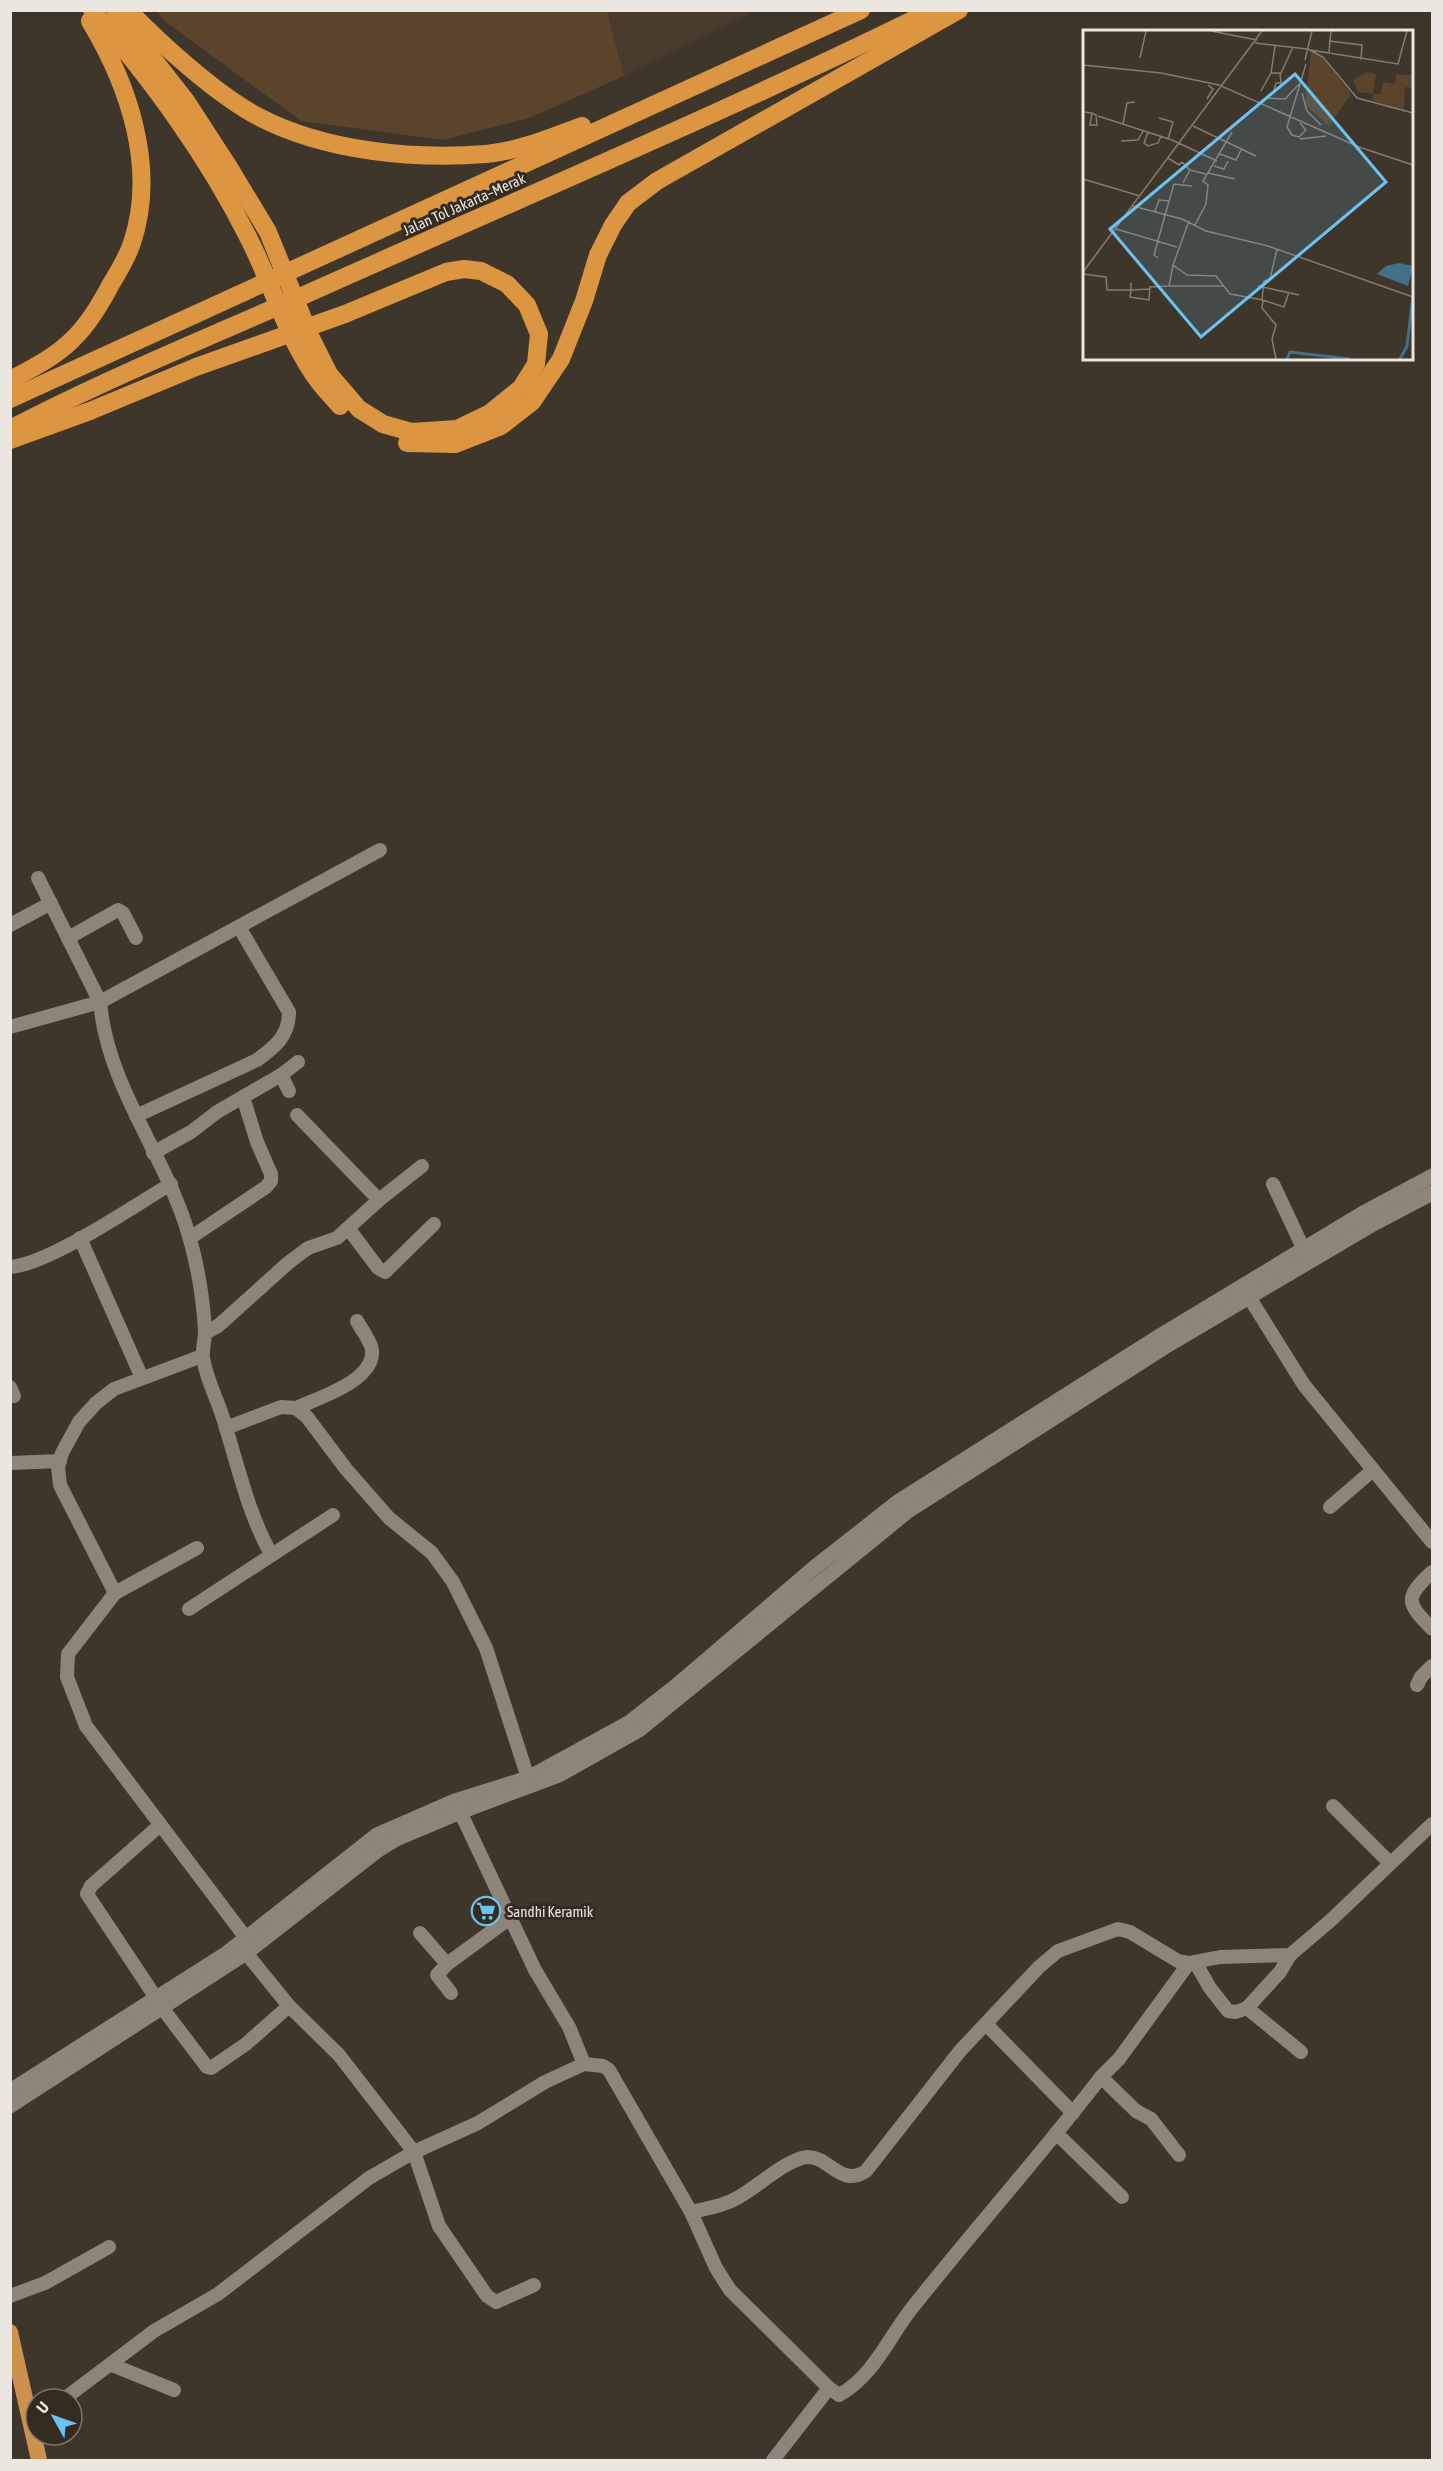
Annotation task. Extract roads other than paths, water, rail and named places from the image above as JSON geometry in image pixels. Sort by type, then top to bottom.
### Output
[{"type":"highway","points":[[10,380],[60,350],[75,337],[99,307],[132,243],[138,213],[141,184],[139,147],[126,92],[104,44],[83,10]]},
{"type":"highway","points":[[10,440],[90,411],[196,367],[345,314],[403,288],[446,272],[464,269],[481,271],[507,284],[527,305],[539,334],[536,364],[521,388],[498,407],[457,429],[411,432],[383,424],[359,409],[302,338],[250,239],[207,163],[161,98],[92,10]]},
{"type":"highway","points":[[115,10],[186,101],[268,232],[318,381],[350,417],[377,434],[406,443],[455,444],[501,426],[532,402],[561,359],[584,301],[598,255],[613,225],[628,203],[657,181],[959,10]]},
{"type":"highway","points":[[128,10],[209,83],[259,117],[319,141],[368,151],[425,154],[487,154],[533,144],[584,126],[856,10]]},
{"type":"highway","name":"Jalan Tol Jakarta–Merak","points":[[10,399],[861,10]]},
{"type":"highway","name":"Jalan Tol Jakarta–Merak","points":[[10,429],[56,405],[812,70],[933,10]]},
{"type":"highway","points":[[10,2332],[24,2387]]},
{"type":"street","points":[[10,1027],[100,1002],[380,850]]},
{"type":"street","points":[[38,878],[100,1002],[102,1024],[115,1070],[153,1153],[171,1184],[190,1239],[205,1333],[202,1356],[245,1494],[262,1539],[271,1554]]},
{"type":"street","points":[[10,925],[51,903]]},
{"type":"street","points":[[68,938],[118,910],[121,910],[136,938]]},
{"type":"street","points":[[136,1116],[257,1060],[273,1048],[285,1034],[289,1025],[289,1012],[238,927]]},
{"type":"street","points":[[153,1153],[191,1132],[205,1120],[281,1075],[298,1062]]},
{"type":"street","points":[[281,1075],[290,1091]]},
{"type":"street","points":[[190,1239],[266,1187],[271,1181],[271,1174],[257,1142],[243,1097]]},
{"type":"street","points":[[297,1115],[379,1200]]},
{"type":"street","points":[[205,1333],[218,1326],[301,1254],[322,1242],[337,1238],[379,1200],[423,1166]]},
{"type":"street","points":[[458,1806],[559,1775],[639,1730],[908,1511],[1247,1293],[1304,1250],[1365,1212],[1432,1176]]},
{"type":"street","points":[[10,1267],[33,1262],[80,1238],[171,1184]]},
{"type":"street","points":[[1273,1184],[1304,1250]]},
{"type":"street","points":[[10,2106],[248,1946],[360,1856],[458,1806],[528,1778],[630,1722],[807,1574],[899,1501],[1158,1337],[1247,1293],[1432,1193]]},
{"type":"street","points":[[348,1228],[378,1268],[385,1272],[434,1224]]},
{"type":"street","points":[[80,1238],[141,1378]]},
{"type":"street","points":[[1247,1293],[1304,1385],[1432,1542]]},
{"type":"street","points":[[226,1428],[281,1407],[296,1408],[360,1377],[371,1356],[372,1348],[357,1321]]},
{"type":"street","points":[[115,1593],[60,1485],[60,1461],[69,1438],[80,1422],[96,1403],[114,1389],[202,1356]]},
{"type":"street","points":[[296,1408],[307,1417],[346,1469],[390,1518],[432,1552],[443,1566],[486,1648],[528,1778]]},
{"type":"street","points":[[10,1463],[60,1461]]},
{"type":"street","points":[[1329,1507],[1373,1470]]},
{"type":"street","points":[[189,1609],[333,1515]]},
{"type":"street","points":[[197,1548],[115,1593],[68,1654],[67,1677],[86,1725],[248,1946],[289,2006],[339,2055],[414,2152],[439,2226],[487,2296],[496,2302],[534,2285]]},
{"type":"street","points":[[1432,1572],[1412,1592],[1411,1598],[1413,1606],[1432,1629]]},
{"type":"street","points":[[1417,1685],[1422,1675],[1432,1666]]},
{"type":"street","points":[[458,1806],[535,1970],[569,2027],[584,2064]]},
{"type":"street","points":[[1333,1806],[1390,1863]]},
{"type":"street","points":[[1192,1963],[1228,2011],[1236,2012],[1247,2008],[1280,1972],[1290,1955],[1306,1944],[1432,1824]]},
{"type":"street","points":[[159,1826],[91,1886],[87,1894],[160,2004],[207,2067],[211,2068],[246,2044],[289,2006]]},
{"type":"street","points":[[451,1993],[437,1975],[447,1964],[510,1918]]},
{"type":"street","points":[[690,2212],[718,2206],[738,2198],[792,2162],[806,2157],[813,2158],[847,2176],[860,2175],[894,2137],[960,2050],[1050,1957],[1114,1929],[1130,1932],[1178,1960],[1192,1963],[1220,1957],[1290,1955]]},
{"type":"street","points":[[420,1933],[447,1964]]},
{"type":"street","points":[[81,2387],[154,2331],[218,2294],[369,2178],[414,2152],[478,2123],[545,2082],[584,2064],[603,2066],[609,2070],[690,2212],[716,2268],[730,2290],[829,2388],[839,2395],[849,2390],[867,2371],[910,2310],[1101,2077],[1119,2059],[1192,1963]]},
{"type":"street","points":[[10,2091],[160,2004]]},
{"type":"street","points":[[1247,2008],[1301,2052]]},
{"type":"street","points":[[986,2024],[1073,2113]]},
{"type":"street","points":[[1101,2077],[1136,2110],[1152,2119],[1179,2155]]},
{"type":"street","points":[[1056,2133],[1122,2197]]},
{"type":"street","points":[[10,2296],[45,2283],[109,2247]]},
{"type":"street","points":[[112,2365],[174,2391]]},
{"type":"street","points":[[773,2460],[829,2388]]},
{"type":"place","name":"Sandhi Keramik","points":[[486,1911]]}]
